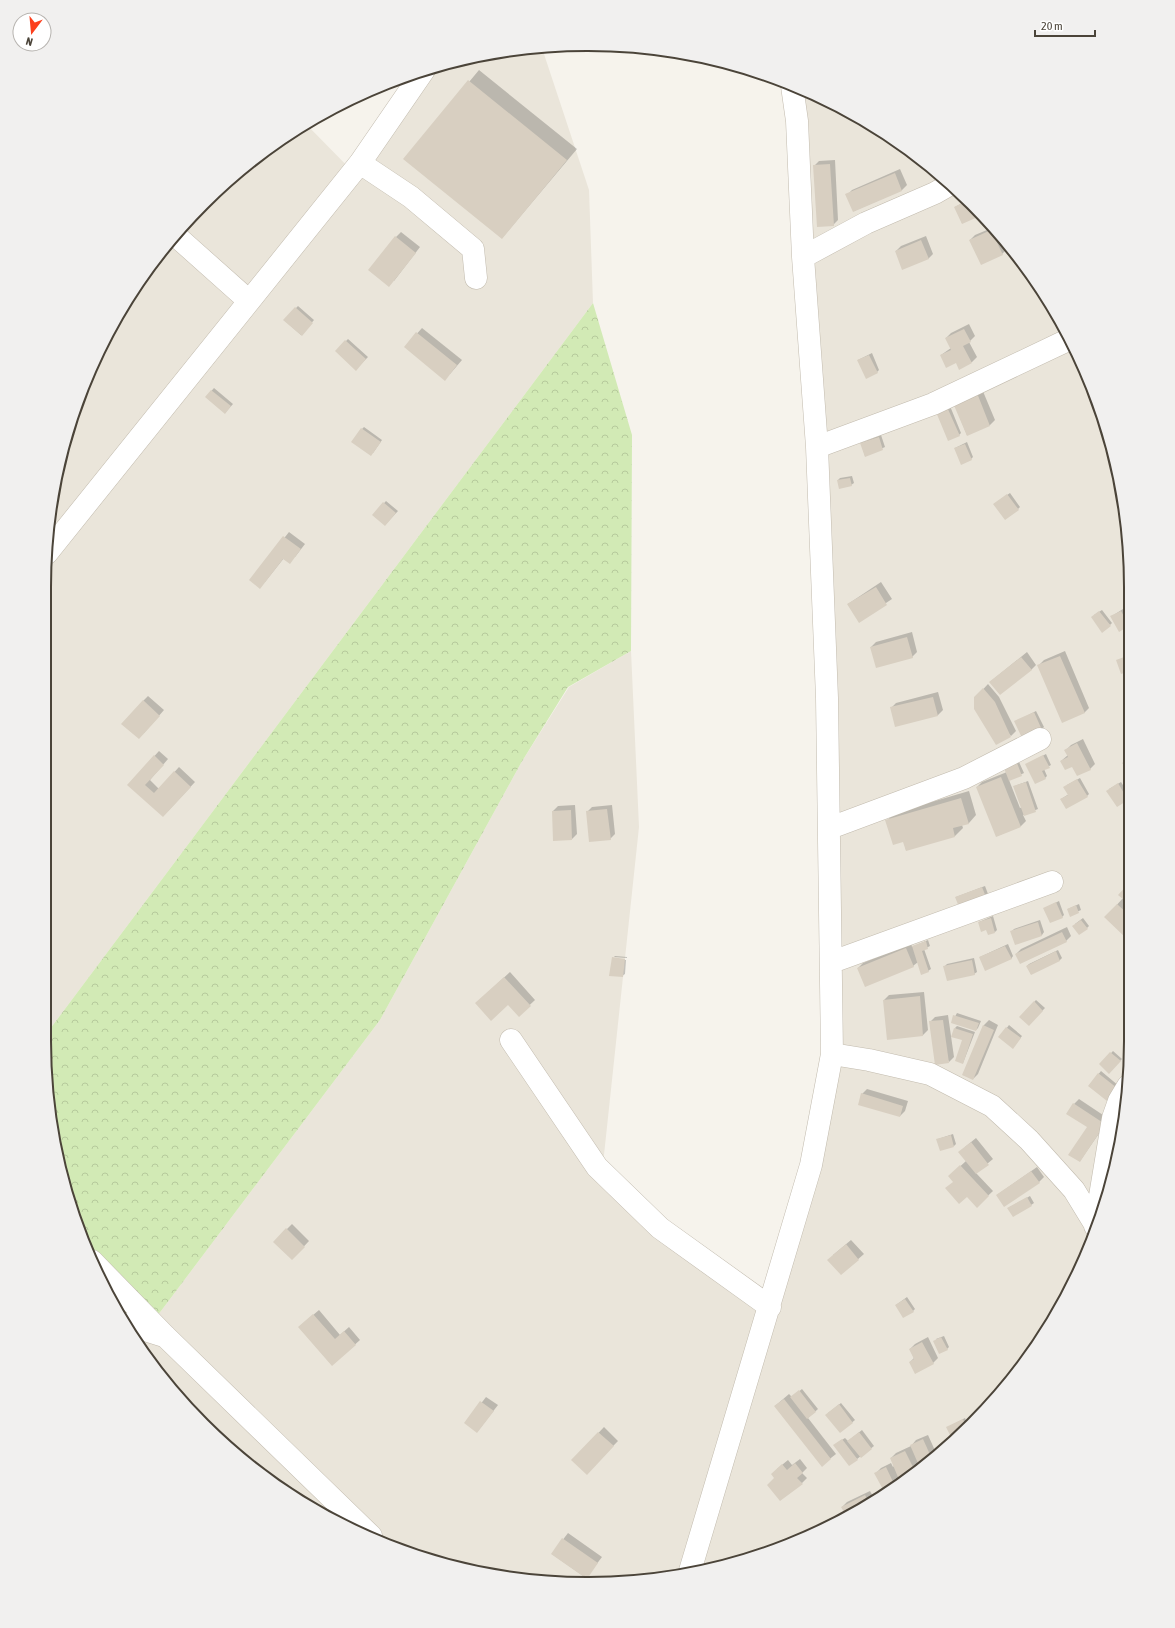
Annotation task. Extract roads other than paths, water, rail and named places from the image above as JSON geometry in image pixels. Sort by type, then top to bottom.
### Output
[{"type":"street","points":[[53,546],[360,163],[419,78]]},
{"type":"street","points":[[691,1567],[770,1307],[811,1165],[832,1054],[832,962],[827,698],[817,447],[803,257],[798,121],[793,92]]},
{"type":"street","points":[[360,163],[412,197],[473,249],[476,278]]},
{"type":"street","points":[[803,257],[866,222],[945,187]]},
{"type":"street","points":[[180,239],[249,302]]},
{"type":"street","points":[[817,447],[933,404],[1064,342]]},
{"type":"street","points":[[830,828],[964,778],[1040,739]]},
{"type":"street","points":[[832,962],[1052,882]]},
{"type":"street","points":[[511,1040],[597,1167],[660,1228],[770,1307]]},
{"type":"street","points":[[832,1054],[869,1060],[930,1074],[992,1106],[1029,1140],[1074,1190],[1093,1221]]},
{"type":"street","points":[[1100,1198],[1113,1118],[1120,1099]]},
{"type":"street","points":[[104,1273],[165,1336],[362,1527]]},
{"type":"street","points":[[133,1326],[165,1336]]}]
